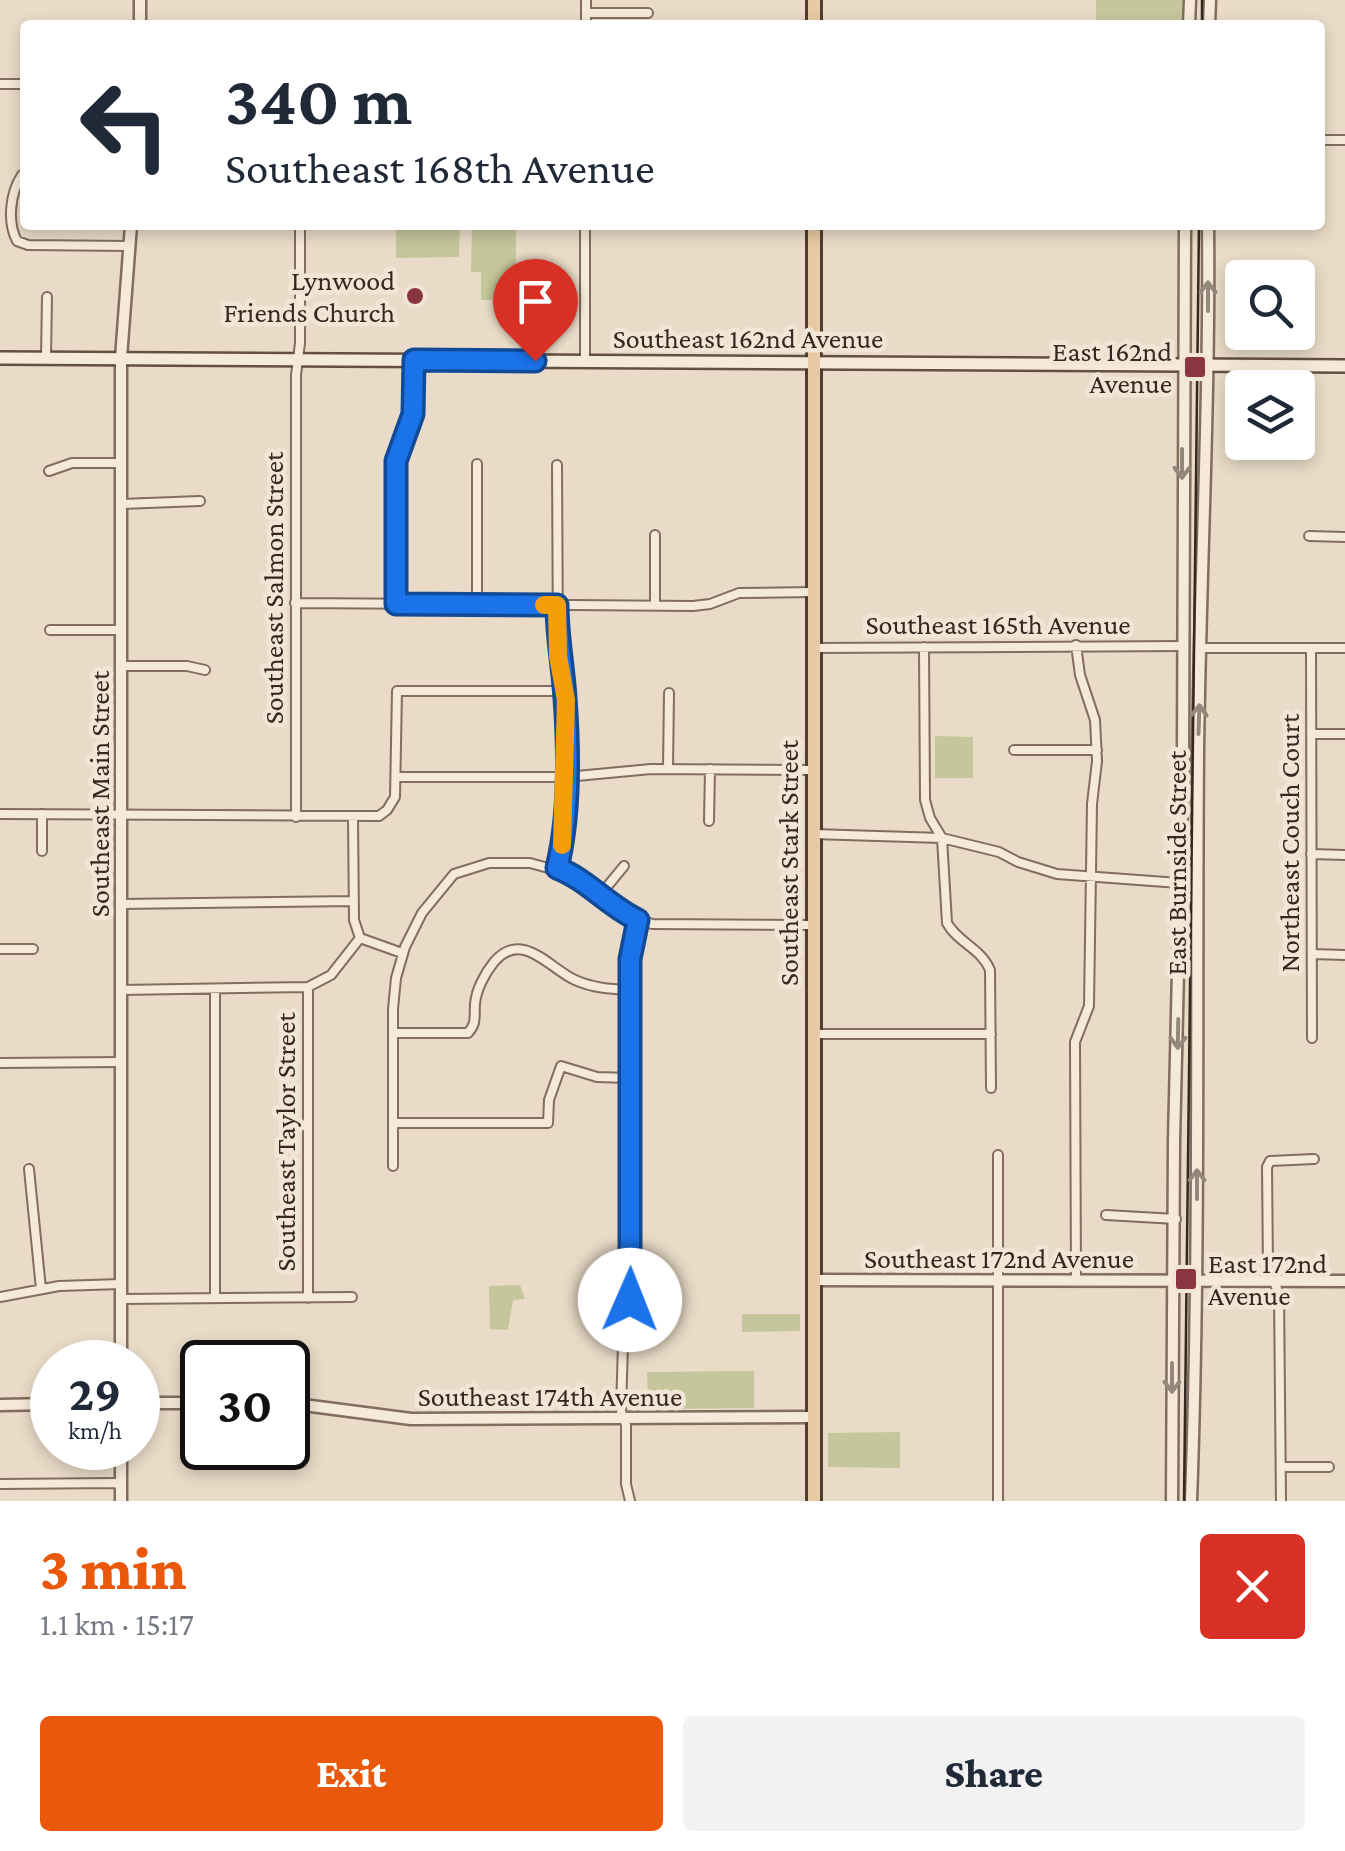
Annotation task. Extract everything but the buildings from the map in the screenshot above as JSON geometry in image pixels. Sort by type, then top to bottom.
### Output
[{"type":"main road","name":"Southeast Stark Street","points":[[814,230],[814,1501]]},
{"type":"main road","name":"Southeast 162nd Avenue","points":[[0,358],[1345,366]]},
{"type":"street","points":[[586,0],[586,20]]},
{"type":"street","points":[[586,13],[648,13]]},
{"type":"street","points":[[20,178],[13,188],[12,228],[16,241],[28,245],[130,246]]},
{"type":"street","name":"Southeast Main Street","points":[[121,1340],[121,358],[131,230]]},
{"type":"street","points":[[298,360],[300,230]]},
{"type":"street","points":[[585,230],[585,361]]},
{"type":"street","name":"East Burnside Street","points":[[1172,1501],[1185,1281],[1202,648],[1195,366],[1185,230]]},
{"type":"street","name":"East Burnside Street","points":[[1191,1501],[1185,1281],[1176,1218],[1182,646],[1195,366],[1208,230]]},
{"type":"street","points":[[46,297],[46,358]]},
{"type":"street","name":"Southeast Salmon Street","points":[[296,817],[298,360]]},
{"type":"street","points":[[396,604],[396,461],[413,414],[414,360]]},
{"type":"street","points":[[50,471],[72,463],[121,463]]},
{"type":"street","points":[[476,604],[477,464]]},
{"type":"street","points":[[557,466],[558,656],[564,691],[566,777],[564,838],[557,868]]},
{"type":"street","points":[[120,504],[200,501]]},
{"type":"street","points":[[655,536],[655,605]]},
{"type":"street","points":[[1309,536],[1345,536]]},
{"type":"street","points":[[295,603],[702,605],[744,592],[813,592]]},
{"type":"street","points":[[50,630],[121,630]]},
{"type":"street","points":[[1076,645],[1097,750],[1089,1006],[1075,1034],[1076,1281]]},
{"type":"street","name":"Southeast 165th Avenue","points":[[814,648],[1182,646]]},
{"type":"street","points":[[924,647],[925,800],[942,838],[946,924],[953,935],[979,953],[990,970],[991,1088]]},
{"type":"street","points":[[1202,648],[1345,648]]},
{"type":"street","name":"Northeast Couch Court","points":[[1311,648],[1312,1038]]},
{"type":"street","points":[[121,666],[188,666],[205,670]]},
{"type":"street","points":[[0,814],[379,816],[396,797],[397,691],[564,691]]},
{"type":"street","points":[[668,769],[669,693]]},
{"type":"street","points":[[1311,734],[1345,734]]},
{"type":"street","points":[[1014,750],[1097,750]]},
{"type":"street","points":[[397,777],[566,777],[668,769],[813,770]]},
{"type":"street","points":[[709,821],[710,770]]},
{"type":"street","points":[[42,814],[42,851]]},
{"type":"street","points":[[353,818],[355,931],[360,938],[402,953]]},
{"type":"street","points":[[814,834],[942,838],[1001,848],[1034,868],[1091,878],[1179,883]]},
{"type":"street","points":[[1311,854],[1345,855]]},
{"type":"street","points":[[393,1166],[394,994],[402,953],[422,912],[454,874],[489,863],[530,862],[574,875],[624,913],[660,925],[813,926]]},
{"type":"street","points":[[446,864],[454,874]]},
{"type":"street","points":[[600,894],[624,866]]},
{"type":"street","points":[[121,904],[354,901]]},
{"type":"street","points":[[630,1501],[621,1372],[631,1288],[629,990],[631,942],[638,920]]},
{"type":"street","points":[[121,990],[308,987],[331,974],[360,938]]},
{"type":"street","points":[[0,949],[33,948]]},
{"type":"street","points":[[394,1033],[468,1033],[475,1025],[476,998],[484,978],[494,961],[516,950],[533,952],[594,988],[629,990]]},
{"type":"street","points":[[1312,954],[1345,955]]},
{"type":"street","name":"Southeast Taylor Street","points":[[308,987],[308,1298]]},
{"type":"street","points":[[215,990],[215,1298]]},
{"type":"street","points":[[814,1034],[992,1034]]},
{"type":"street","points":[[0,1063],[121,1062]]},
{"type":"street","points":[[394,1123],[548,1123],[548,1100],[561,1066],[597,1077],[629,1078]]},
{"type":"street","points":[[998,1154],[998,1501]]},
{"type":"street","points":[[1280,1501],[1279,1293],[1268,1269],[1267,1167],[1270,1161],[1314,1159]]},
{"type":"street","points":[[29,1169],[41,1289]]},
{"type":"street","points":[[1106,1215],[1176,1218]]},
{"type":"street","name":"Southeast 172nd Avenue","points":[[814,1280],[1345,1282]]},
{"type":"street","points":[[0,1297],[41,1289],[121,1284]]},
{"type":"street","points":[[122,1299],[352,1298]]},
{"type":"street","points":[[0,1404],[30,1404]]},
{"type":"street","name":"Southeast 174th Avenue","points":[[310,1406],[411,1419],[814,1417]]},
{"type":"street","points":[[1281,1467],[1328,1468]]},
{"type":"street","points":[[121,1470],[121,1501]]},
{"type":"street","points":[[0,1484],[121,1486]]},
{"type":"green space","points":[[1096,0],[1183,0],[1182,20],[1096,20]]},
{"type":"green space","points":[[396,230],[460,230],[459,257],[396,258]]},
{"type":"green space","points":[[472,230],[516,230],[516,300],[481,300],[481,272],[471,272]]},
{"type":"green space","points":[[935,736],[973,737],[973,778],[935,778]]},
{"type":"green space","points":[[520,1285],[525,1299],[513,1300],[508,1330],[490,1329],[489,1286]]},
{"type":"green space","points":[[742,1314],[800,1314],[800,1331],[742,1332]]},
{"type":"green space","points":[[754,1371],[754,1408],[648,1409],[647,1372]]},
{"type":"green space","points":[[900,1432],[900,1468],[828,1467],[828,1433]]},
{"type":"tram line","points":[[1202,0],[1202,20]]},
{"type":"tram line","points":[[1184,1501],[1199,230]]},
{"type":"slow traffic","points":[[544,605],[557,605],[558,656],[566,700],[562,845]]},
{"type":"place","name":"Lynwood Friends Church","points":[[415,296]]},
{"type":"place","name":"East 162nd Avenue","points":[[1195,367]]},
{"type":"place","name":"East 172nd Avenue","points":[[1186,1279]]},
{"type":"route","points":[[535,361],[414,360],[413,414],[396,461],[396,604],[557,605],[558,656],[566,700],[566,777],[564,838],[557,868],[574,875],[638,920],[630,959],[630,1300]]}]
